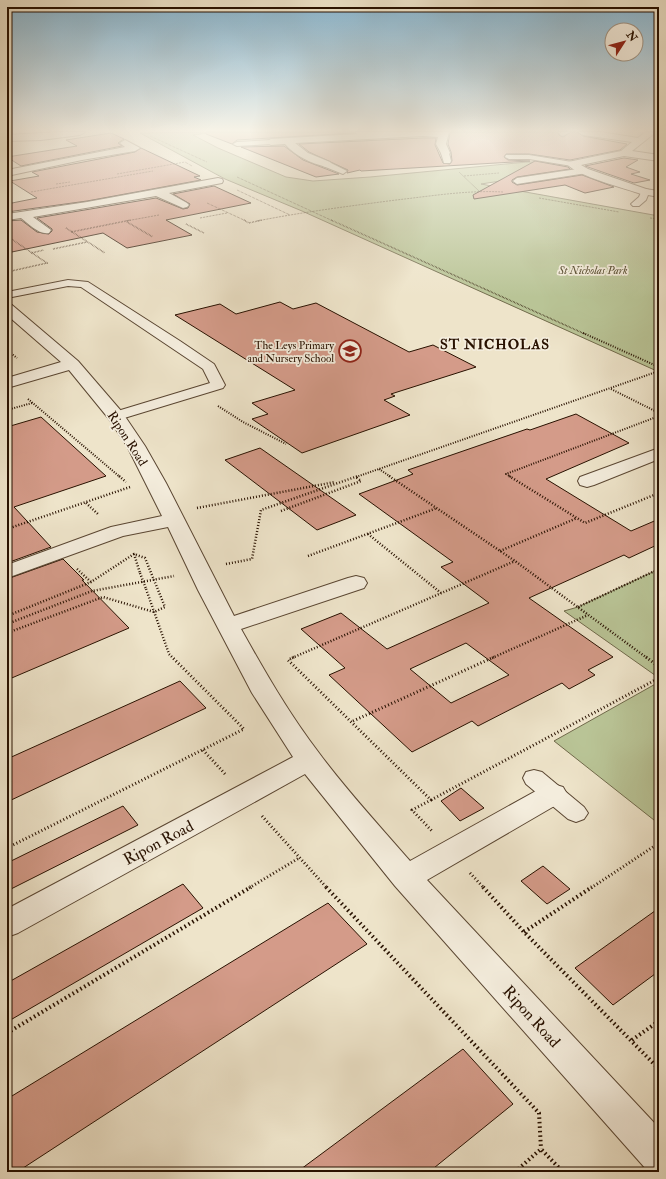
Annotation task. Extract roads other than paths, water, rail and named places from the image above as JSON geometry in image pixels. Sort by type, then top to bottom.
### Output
[{"type":"street","points":[[7,217],[87,205],[181,187]]},
{"type":"street","points":[[615,188],[619,187]]},
{"type":"street","points":[[632,187],[646,192]]},
{"type":"street","points":[[158,192],[183,205]]},
{"type":"street","points":[[22,214],[45,230]]},
{"type":"street","name":"Ripon Road","points":[[7,308],[72,364],[116,416],[136,446],[264,693],[309,760],[342,803],[406,877],[659,1156]]},
{"type":"street","points":[[8,383],[72,364]]},
{"type":"street","points":[[587,481],[659,453]]},
{"type":"street","points":[[7,572],[118,531],[172,517]]},
{"type":"street","points":[[229,625],[356,583]]},
{"type":"street","name":"Ripon Road","points":[[7,924],[309,760]]},
{"type":"street","points":[[406,877],[544,786]]},
{"type":"lane","points":[[636,204],[643,198],[646,192],[659,194]]},
{"type":"lane","points":[[7,295],[62,284],[84,284],[209,367],[213,378],[218,385],[116,416]]},
{"type":"lane","points":[[544,786],[576,813]]},
{"type":"place","name":"The Leys Primary and Nursery School","points":[[350,351]]},
{"type":"district","name":"ST NICHOLAS","points":[[495,344]]},
{"type":"park label","name":"St Nicholas Park","points":[[593,270]]}]
